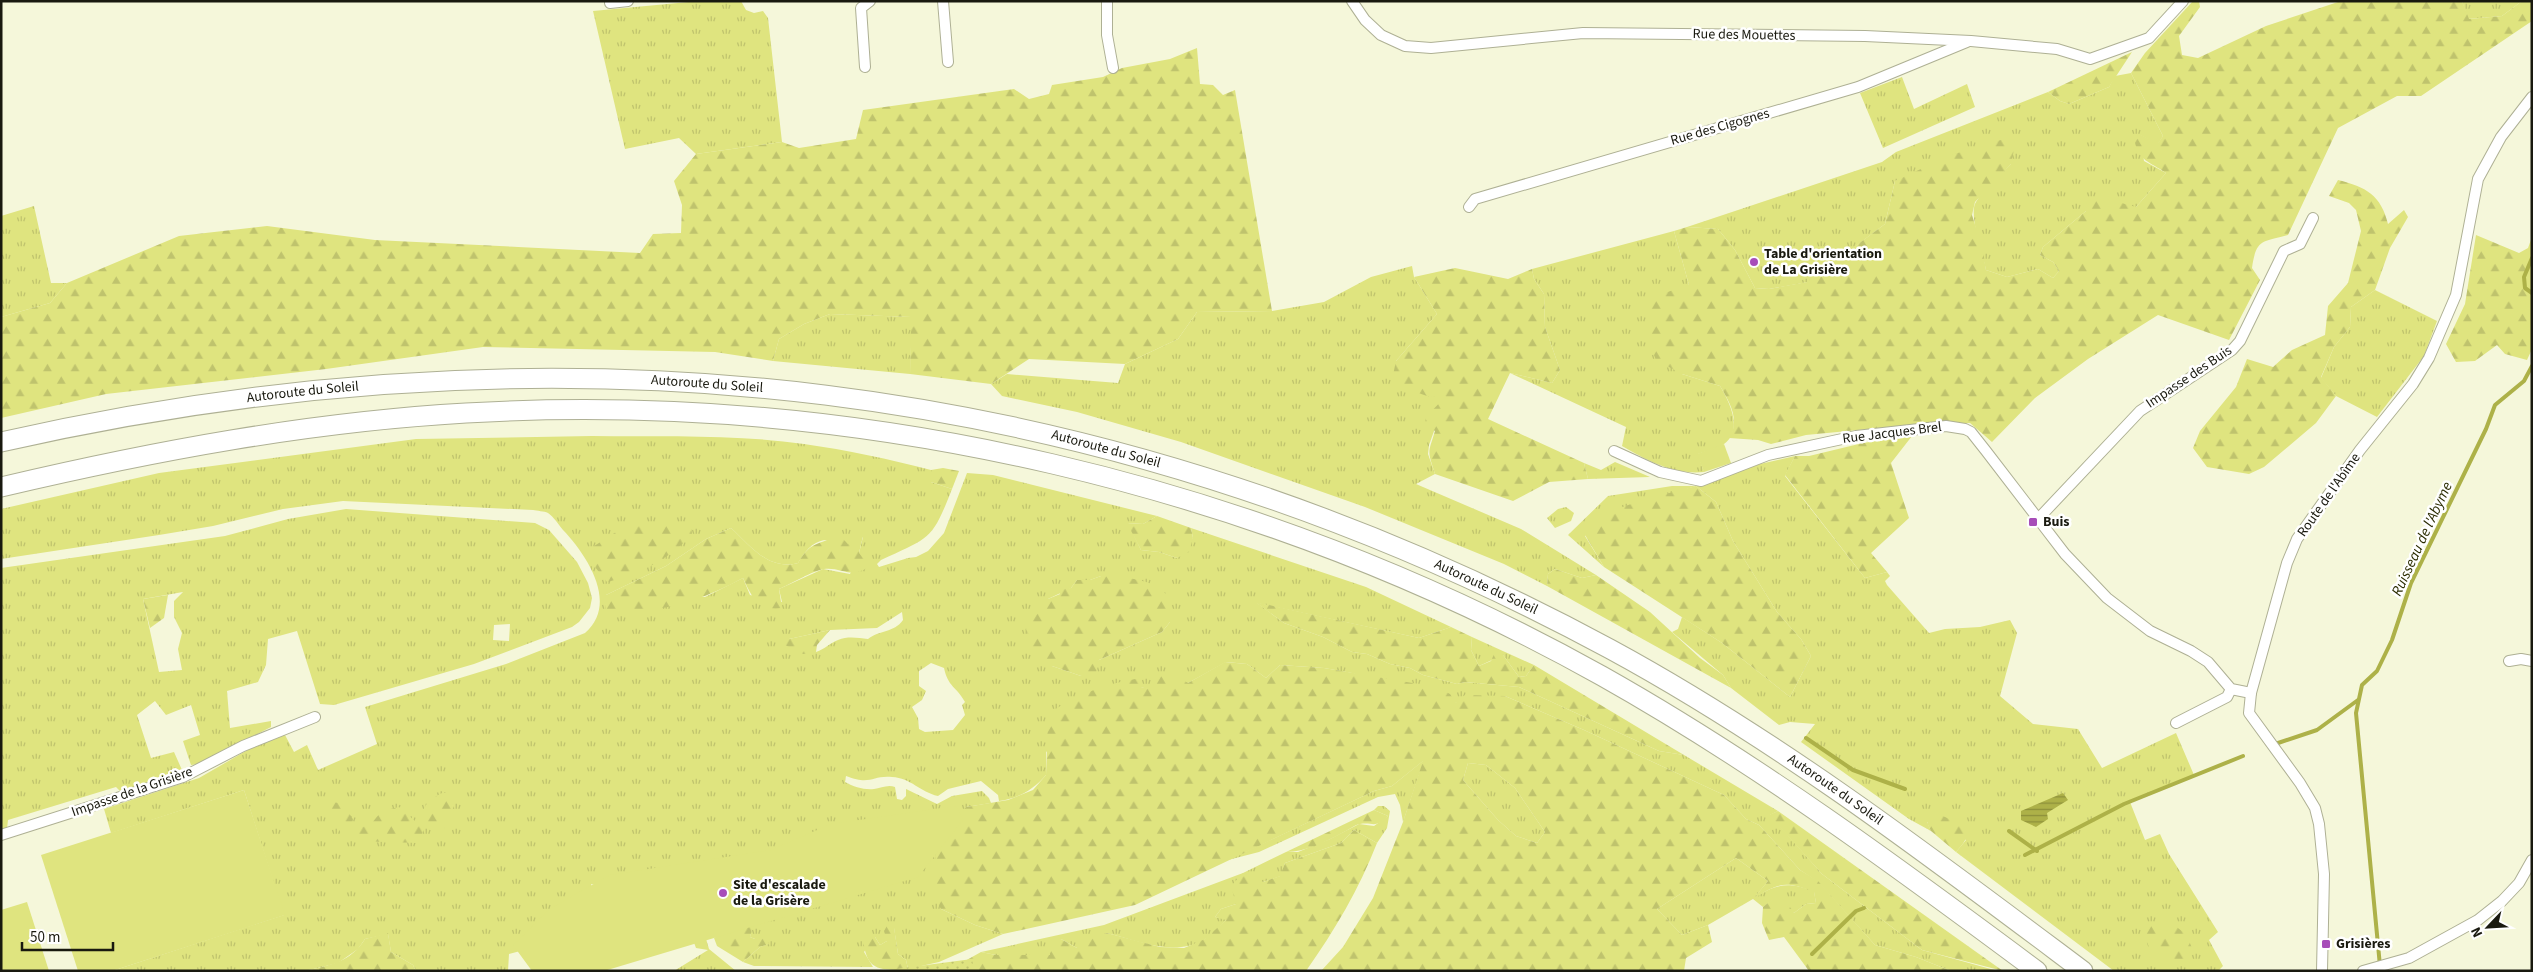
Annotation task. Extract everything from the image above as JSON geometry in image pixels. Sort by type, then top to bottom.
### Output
[{"type":"highway","name":"Autoroute du Soleil","points":[[1,442],[171,409],[291,393],[454,380],[549,377],[666,380],[810,392],[950,413],[1086,443],[1216,480],[1372,536],[1489,587],[1616,652],[1733,722],[1812,775],[2083,971]]},
{"type":"highway","name":"Autoroute du Soleil","points":[[1,487],[148,455],[299,430],[465,413],[561,409],[727,414],[812,421],[963,444],[1079,470],[1203,504],[1353,558],[1491,619],[1597,674],[1670,716],[1791,793],[1942,900],[2037,971]]},
{"type":"street","points":[[610,3],[628,1]]},
{"type":"street","points":[[865,67],[860,8],[870,1]]},
{"type":"street","points":[[943,1],[948,62]]},
{"type":"street","points":[[1107,1],[1107,35],[1113,68]]},
{"type":"street","name":"Rue des Mouettes","points":[[1352,1],[1365,20],[1381,35],[1405,46],[1431,48],[1583,33],[1865,36],[1971,41],[2057,49],[2090,59],[2148,38],[2183,1]]},
{"type":"street","name":"Rue des Cigognes","points":[[1469,207],[1475,199],[1858,87],[1971,41]]},
{"type":"street","name":"Route de l'Abîme","points":[[2322,971],[2324,874],[2320,824],[2315,808],[2300,783],[2250,712],[2251,693],[2287,562],[2297,539],[2360,450],[2413,384],[2429,358],[2456,295],[2478,179],[2501,137],[2532,97]]},
{"type":"street","name":"Impasse des Buis","points":[[2038,519],[2140,411],[2232,350],[2240,341],[2284,251],[2300,244],[2313,218]]},
{"type":"street","name":"Rue Jacques Brel","points":[[1614,452],[1660,472],[1701,481],[1768,455],[1856,436],[1946,426],[1971,432],[2065,554],[2107,598],[2150,631],[2191,651],[2208,662],[2231,690]]},
{"type":"street","points":[[2509,661],[2521,659],[2532,661]]},
{"type":"street","points":[[2176,723],[2227,697],[2231,690],[2251,693]]},
{"type":"street","name":"Impasse de la Grisière","points":[[1,835],[183,776],[243,746],[315,717]]},
{"type":"street","points":[[2368,969],[2427,950],[2478,920],[2502,901],[2519,883],[2532,860]]},
{"type":"green space","points":[[699,1],[741,1],[746,10],[754,13],[763,11],[768,18],[782,142],[696,154],[679,138],[625,149],[593,11]]},
{"type":"green space","points":[[2193,1],[2199,1],[2200,7],[2179,36],[2182,55],[2198,58],[2266,26],[2341,1],[2462,1],[2469,19],[2502,16],[2522,1],[2532,1],[2532,21],[2421,96],[2397,96],[2338,128],[2288,235],[2266,241],[2258,247],[2252,268],[2260,280],[2229,340],[2158,315],[2088,359],[2035,398],[1992,442],[1970,423],[1921,424],[1806,435],[1771,444],[1758,440],[1729,438],[1734,425],[1734,418],[1730,405],[1720,386],[1682,374],[1656,360],[1648,340],[1646,299],[1689,285],[1674,231],[1687,227],[1718,229],[1735,250],[1755,288],[1769,289],[1807,282],[1885,224],[1895,181],[1951,155],[2017,135],[2011,164],[1975,202],[1972,215],[1982,247],[1986,270],[2007,277],[2038,269],[2053,278],[2059,271],[2053,262],[2040,255],[2043,247],[2086,211],[2082,205],[2096,196],[2136,207],[2166,173],[2142,157],[2136,147],[2134,139],[2139,134],[2158,143],[2163,136],[2131,73],[2145,53]]},
{"type":"green space","points":[[2462,1],[2522,1],[2502,16],[2468,19]]},
{"type":"green space","points":[[1197,48],[1200,84],[1213,85],[1223,95],[1235,90],[1272,311],[1197,312],[1178,339],[1125,364],[1029,359],[991,384],[910,374],[911,317],[830,314],[804,324],[779,339],[773,361],[715,352],[483,347],[326,369],[106,394],[1,418],[1,317],[50,303],[67,283],[179,236],[267,226],[375,240],[640,253],[653,234],[681,233],[682,205],[674,181],[696,154],[782,142],[799,148],[856,139],[863,110],[1014,89],[1029,99],[1049,94],[1052,85],[1103,77],[1122,68],[1170,59]]},
{"type":"green space","points":[[2132,52],[2109,87],[2069,104],[2060,101],[2048,92]]},
{"type":"green space","points":[[2131,73],[2163,136],[2158,144],[2140,135],[2144,161],[2166,173],[2136,207],[2086,211],[2043,247],[2040,255],[2053,262],[2059,271],[2053,278],[2038,269],[2007,277],[1986,270],[1975,225],[1974,208],[1983,192],[2011,164],[1895,181],[1885,224],[1808,282],[1769,289],[1755,288],[1735,250],[1718,229],[1687,227],[1882,162],[1896,152],[2048,92],[2060,101],[2069,104],[2109,87],[2115,76]]},
{"type":"green space","points":[[1902,77],[1914,109],[1967,84],[1975,107],[1883,148],[1860,93]]},
{"type":"green space","points":[[2338,180],[2357,186],[2371,194],[2381,206],[2388,224],[2404,210],[2408,217],[2390,248],[2375,290],[2351,307],[2350,327],[2334,347],[2321,377],[2336,396],[2316,423],[2264,467],[2249,474],[2207,467],[2193,448],[2200,431],[2236,387],[2247,359],[2273,367],[2292,350],[2325,335],[2328,306],[2348,283],[2361,231],[2356,210],[2349,203],[2329,196]]},
{"type":"green space","points":[[34,206],[51,283],[67,283],[50,303],[1,317],[1,216]]},
{"type":"green space","points":[[1674,231],[1689,285],[1682,374],[1720,386],[1727,399],[1734,423],[1730,438],[1724,444],[1698,454],[1704,472],[1672,469],[1642,457],[1622,446],[1626,427],[1510,373],[1552,383],[1560,370],[1545,327],[1544,294],[1534,279],[1532,269]]},
{"type":"green space","points":[[2476,235],[2519,253],[2528,248],[2532,237],[2532,349],[2527,360],[2505,354],[2497,345],[2475,361],[2456,362],[2446,344],[2465,304]]},
{"type":"green space","points":[[1412,266],[1414,277],[1437,314],[1396,361],[1447,395],[1429,445],[1428,454],[1435,474],[1416,484],[1521,529],[1596,575],[1582,578],[1555,569],[1548,574],[1547,586],[1504,564],[1365,507],[1181,442],[1077,412],[1002,396],[991,384],[1007,374],[1118,383],[1125,364],[1178,339],[1197,312],[1272,311],[1324,302],[1371,277]]},
{"type":"green space","points":[[1455,268],[1508,279],[1532,269],[1534,279],[1544,294],[1545,327],[1560,370],[1552,383],[1510,373],[1488,419],[1584,463],[1588,479],[1549,482],[1513,501],[1435,474],[1429,452],[1435,431],[1425,424],[1426,417],[1446,396],[1430,397],[1398,386],[1393,375],[1396,361],[1437,314],[1414,277]]},
{"type":"green space","points":[[2375,290],[2437,321],[2424,356],[2377,417],[2336,396],[2321,378],[2334,347],[2350,327],[2351,307]]},
{"type":"green space","points":[[830,314],[912,317],[910,374],[773,361],[779,339],[804,324]]},
{"type":"green space","points":[[592,436],[752,439],[836,449],[931,470],[931,482],[952,489],[940,518],[928,535],[920,541],[881,560],[877,564],[879,567],[916,557],[928,551],[944,533],[967,473],[993,475],[1157,516],[1143,524],[1128,523],[1141,550],[1159,552],[1177,558],[1193,538],[1191,528],[1366,587],[1451,627],[1419,638],[1257,603],[1284,623],[1323,637],[1352,652],[1367,654],[1390,664],[1410,668],[1423,675],[1457,684],[1465,682],[1519,687],[1659,751],[1684,755],[1778,811],[1770,815],[1822,874],[1922,950],[1998,971],[1951,971],[1916,957],[1875,945],[1818,882],[1800,870],[1759,825],[1746,819],[1724,795],[1584,730],[1505,696],[1456,703],[1352,673],[1324,668],[1280,665],[1266,678],[1247,664],[1226,662],[1188,683],[1150,690],[1141,687],[1046,752],[1046,775],[1031,789],[1013,798],[999,801],[998,795],[981,781],[948,789],[938,796],[899,778],[885,777],[861,780],[846,776],[845,782],[859,788],[895,787],[897,799],[902,800],[906,796],[906,789],[937,804],[952,796],[982,791],[989,798],[991,803],[966,807],[938,866],[941,909],[975,925],[1003,934],[939,962],[908,969],[906,960],[898,954],[894,928],[887,941],[880,945],[875,937],[864,952],[873,967],[754,966],[743,962],[760,947],[768,944],[750,937],[752,927],[591,884],[593,890],[524,950],[509,954],[508,971],[416,971],[413,965],[391,952],[388,934],[365,939],[358,949],[338,963],[305,971],[112,971],[284,915],[244,790],[111,833],[104,809],[199,778],[251,748],[285,735],[294,752],[307,745],[318,770],[377,744],[365,707],[506,664],[585,633],[595,621],[599,608],[596,580],[581,553],[554,518],[548,513],[533,510],[343,501],[283,509],[213,526],[1,559],[1,509],[159,473],[416,439]],"holes":[[[731,528],[761,555],[769,560],[787,565],[798,563],[808,549],[819,542],[832,540],[848,545],[863,537],[859,553],[850,574],[823,569],[779,589],[782,602],[750,595],[743,578],[705,597],[606,595],[666,566],[706,539]],[[1101,576],[1170,622],[1162,632],[1099,660],[1081,676],[1052,666],[1048,599],[1071,588],[1077,580],[1090,580]],[[902,612],[903,620],[891,629],[868,639],[853,638],[835,641],[816,652],[789,639],[830,630],[877,628]],[[931,663],[944,668],[950,683],[965,702],[962,705],[965,715],[953,730],[925,732],[919,729],[918,718],[912,707],[922,700],[926,691],[919,686],[919,671]]]},
{"type":"green space","points":[[1912,436],[1891,463],[1909,518],[1871,553],[1887,572],[1865,578],[1785,475],[1795,456],[1809,456],[1863,443]]},
{"type":"green space","points":[[1724,444],[1731,463],[1704,472],[1697,454]]},
{"type":"green space","points":[[1795,456],[1785,476],[1865,578],[1887,572],[1890,576],[1885,581],[1887,585],[1929,633],[1945,629],[1980,627],[2010,620],[2017,633],[2000,696],[2033,724],[2078,729],[2102,768],[2176,733],[2194,775],[2130,802],[2145,840],[2160,834],[2169,854],[2218,932],[2209,940],[2223,966],[2218,971],[2114,971],[1956,852],[1966,840],[1927,822],[1931,831],[1909,819],[1801,742],[1815,724],[1790,722],[1779,725],[1731,688],[1723,675],[1672,632],[1678,629],[1682,617],[1722,643],[1790,697],[1811,656],[1801,639],[1777,612],[1733,541],[1716,502],[1696,486],[1760,464]]},
{"type":"green space","points":[[1615,462],[1650,477],[1588,479],[1584,463],[1601,470]]},
{"type":"green space","points":[[943,468],[959,471],[952,489],[931,482],[931,470]]},
{"type":"green space","points":[[1672,486],[1696,486],[1608,514],[1585,536],[1604,567],[1568,535],[1608,496]]},
{"type":"green space","points":[[1696,486],[1716,502],[1733,541],[1777,612],[1801,639],[1811,656],[1790,697],[1722,643],[1604,567],[1585,535],[1590,525],[1598,518],[1610,512],[1640,501]]},
{"type":"green space","points":[[1566,507],[1574,513],[1571,521],[1555,528],[1547,518],[1558,509]]},
{"type":"green space","points":[[346,509],[535,523],[549,530],[577,562],[588,583],[592,598],[590,608],[579,622],[572,627],[474,664],[334,705],[320,704],[297,631],[268,639],[266,665],[258,682],[227,691],[230,728],[271,721],[271,727],[199,764],[191,765],[183,741],[200,735],[191,705],[166,715],[155,701],[137,715],[151,758],[174,752],[182,770],[121,792],[116,787],[8,820],[7,829],[1,830],[1,568],[225,536],[288,519]],"holes":[[[183,592],[174,601],[174,617],[182,633],[178,649],[182,670],[159,672],[143,599]],[[510,624],[509,641],[493,640],[494,625]]]},
{"type":"green space","points":[[1157,516],[1191,528],[1193,538],[1189,552],[1177,558],[1159,552],[1141,550],[1127,523],[1143,524]]},
{"type":"green space","points":[[630,523],[691,526],[692,534],[684,543],[664,558],[642,570],[607,582],[591,562],[588,550]]},
{"type":"green space","points":[[731,528],[761,555],[769,560],[787,565],[798,563],[807,550],[838,534],[848,544],[863,536],[859,553],[870,566],[852,573],[824,569],[808,575],[779,589],[782,608],[761,605],[749,591],[743,578],[706,596],[668,607],[628,612],[615,612],[606,609],[604,600],[606,595],[666,566],[706,539]]},
{"type":"green space","points":[[1555,569],[1582,578],[1596,575],[1650,612],[1700,658],[1723,675],[1731,688],[1547,586],[1548,574]]},
{"type":"green space","points":[[1101,576],[1140,580],[1159,588],[1166,594],[1170,602],[1170,622],[1162,632],[1099,660],[1096,674],[1081,676],[1052,666],[1033,651],[1026,629],[1048,599],[1060,594],[1058,589],[1071,588],[1077,580],[1090,580]]},
{"type":"green space","points":[[168,595],[164,618],[150,628],[143,599]]},
{"type":"green space","points":[[1255,602],[1419,638],[1451,627],[1472,637],[1471,650],[1479,666],[1491,661],[1495,652],[1503,655],[1519,677],[1526,676],[1534,665],[1684,755],[1659,751],[1519,687],[1465,682],[1457,684],[1423,675],[1410,668],[1390,664],[1367,654],[1352,652],[1323,637],[1284,623]]},
{"type":"green space","points":[[830,630],[817,645],[816,652],[803,654],[785,645],[789,639]]},
{"type":"green space","points":[[1472,637],[1534,665],[1526,676],[1519,677],[1503,655],[1479,666],[1471,650]]},
{"type":"green space","points":[[1225,662],[1247,664],[1266,678],[1280,665],[1324,668],[1436,687],[1450,694],[1456,703],[1465,695],[1505,696],[1584,730],[1724,795],[1746,819],[1759,825],[1800,870],[1818,881],[1875,945],[1916,957],[1951,971],[1809,971],[1784,937],[1769,940],[1762,923],[1763,907],[1774,898],[1784,898],[1794,913],[1806,904],[1816,903],[1814,892],[1796,886],[1783,885],[1770,889],[1753,899],[1768,881],[1736,858],[1657,909],[1682,935],[1708,925],[1712,942],[1686,958],[1684,971],[1321,971],[1343,947],[1373,898],[1403,822],[1423,761],[1392,786],[1374,791],[1135,905],[1003,934],[975,925],[941,909],[927,885],[938,866],[935,856],[954,819],[966,807],[1008,800],[1033,790],[1046,775],[1048,715],[1068,701],[1091,691],[1128,680],[1140,678],[1141,687],[1150,689],[1153,677],[1174,675],[1188,683]],"holes":[[[1468,763],[1486,765],[1515,788],[1545,832],[1537,843],[1516,836],[1498,820],[1463,780]]]},
{"type":"green space","points":[[1424,760],[1403,822],[1400,805],[1395,794],[1378,797],[1259,852],[1228,860],[1374,791],[1392,786]]},
{"type":"green space","points":[[1468,763],[1486,765],[1515,788],[1545,832],[1537,843],[1516,836],[1498,820],[1463,780]]},
{"type":"green space","points":[[244,790],[285,915],[112,971],[78,971],[41,855]]},
{"type":"green space","points":[[442,793],[451,793],[457,799],[444,829],[430,825],[425,820],[422,812],[429,800]]},
{"type":"green space","points":[[329,801],[343,804],[353,819],[351,828],[369,826],[382,811],[399,807],[424,829],[419,843],[357,841],[340,832]]},
{"type":"green space","name":"Site d'escalade de la Grisère","points":[[956,806],[963,820],[918,877],[604,971],[532,971],[513,945],[551,908],[610,875],[771,850],[831,824]]},
{"type":"green space","points":[[1378,806],[1384,806],[1390,811],[1387,828],[1377,843],[1354,830],[1341,843],[1285,863],[1281,876],[1263,882],[1236,904],[1221,909],[1215,917],[1227,919],[1207,938],[1192,945],[1180,947],[1156,946],[1107,933],[1077,948],[1061,939],[1050,955],[996,955],[981,952],[1104,925],[1243,873],[1286,852],[1298,852],[1330,839],[1359,824],[1374,826],[1388,816],[1374,810]]},
{"type":"green space","points":[[1374,810],[1388,816],[1377,824],[1360,824],[1355,826],[1315,846],[1286,852]]},
{"type":"green space","points":[[1778,811],[2003,971],[1922,950],[1822,874],[1769,815]]},
{"type":"green space","points":[[1936,813],[1965,826],[1965,840],[1956,852],[1931,831],[1927,823]]},
{"type":"green space","points":[[1354,830],[1377,843],[1346,909],[1306,971],[947,971],[981,952],[996,955],[1050,955],[1049,947],[1053,941],[1061,939],[1077,948],[1078,942],[1107,933],[1160,947],[1184,948],[1205,939],[1226,920],[1215,917],[1221,909],[1236,904],[1231,886],[1243,873],[1263,882],[1280,876],[1285,863],[1341,843]]},
{"type":"green space","points":[[1736,858],[1768,881],[1755,897],[1771,889],[1790,885],[1814,891],[1816,903],[1806,904],[1794,913],[1774,899],[1763,907],[1753,899],[1708,925],[1682,935],[1657,909]]},
{"type":"green space","points":[[27,902],[49,971],[1,971],[1,910]]},
{"type":"green space","points":[[757,912],[750,937],[755,939],[765,938],[769,944],[760,947],[743,962],[717,946],[714,938]]},
{"type":"green space","points":[[2171,923],[2186,934],[2192,948],[2180,964],[2160,960],[2149,947],[2140,925]]},
{"type":"green space","points":[[888,924],[894,927],[898,954],[906,960],[908,969],[881,968],[870,962],[864,947],[863,935],[868,932],[875,937],[880,945],[887,941],[884,931]]},
{"type":"green space","points":[[704,932],[709,949],[736,971],[674,971],[708,950],[696,948],[693,940]]},
{"type":"green space","points":[[388,933],[391,952],[413,965],[416,971],[305,971],[323,967],[346,958],[365,939]]},
{"type":"green space","points":[[972,959],[974,971],[881,971]]},
{"type":"shaded area","points":[[2063,793],[2068,800],[2047,813],[2048,819],[2036,827],[2021,820],[2021,811]]},
{"type":"waterway","name":"Ruisseau de l'Abyme","points":[[2532,258],[2524,277],[2525,288],[2532,293]]},
{"type":"waterway","name":"Ruisseau de l'Abyme","points":[[2380,966],[2356,713],[2362,685],[2377,671],[2392,640],[2411,583],[2486,429],[2495,405],[2524,381],[2532,366]]},
{"type":"waterway","points":[[2278,743],[2317,730],[2358,700]]},
{"type":"waterway","points":[[1806,738],[1853,770],[1905,789]]},
{"type":"waterway","points":[[2025,855],[2124,804],[2243,756]]},
{"type":"waterway","points":[[2009,831],[2037,851]]},
{"type":"waterway","points":[[1812,954],[1856,911],[1864,908]]},
{"type":"place","name":"Table d'orientation de La Grisière","points":[[1754,262]]},
{"type":"place","name":"Buis","points":[[2033,522]]},
{"type":"place","name":"Site d'escalade de la Grisère","points":[[723,893]]},
{"type":"place","name":"Grisières","points":[[2326,944]]}]
